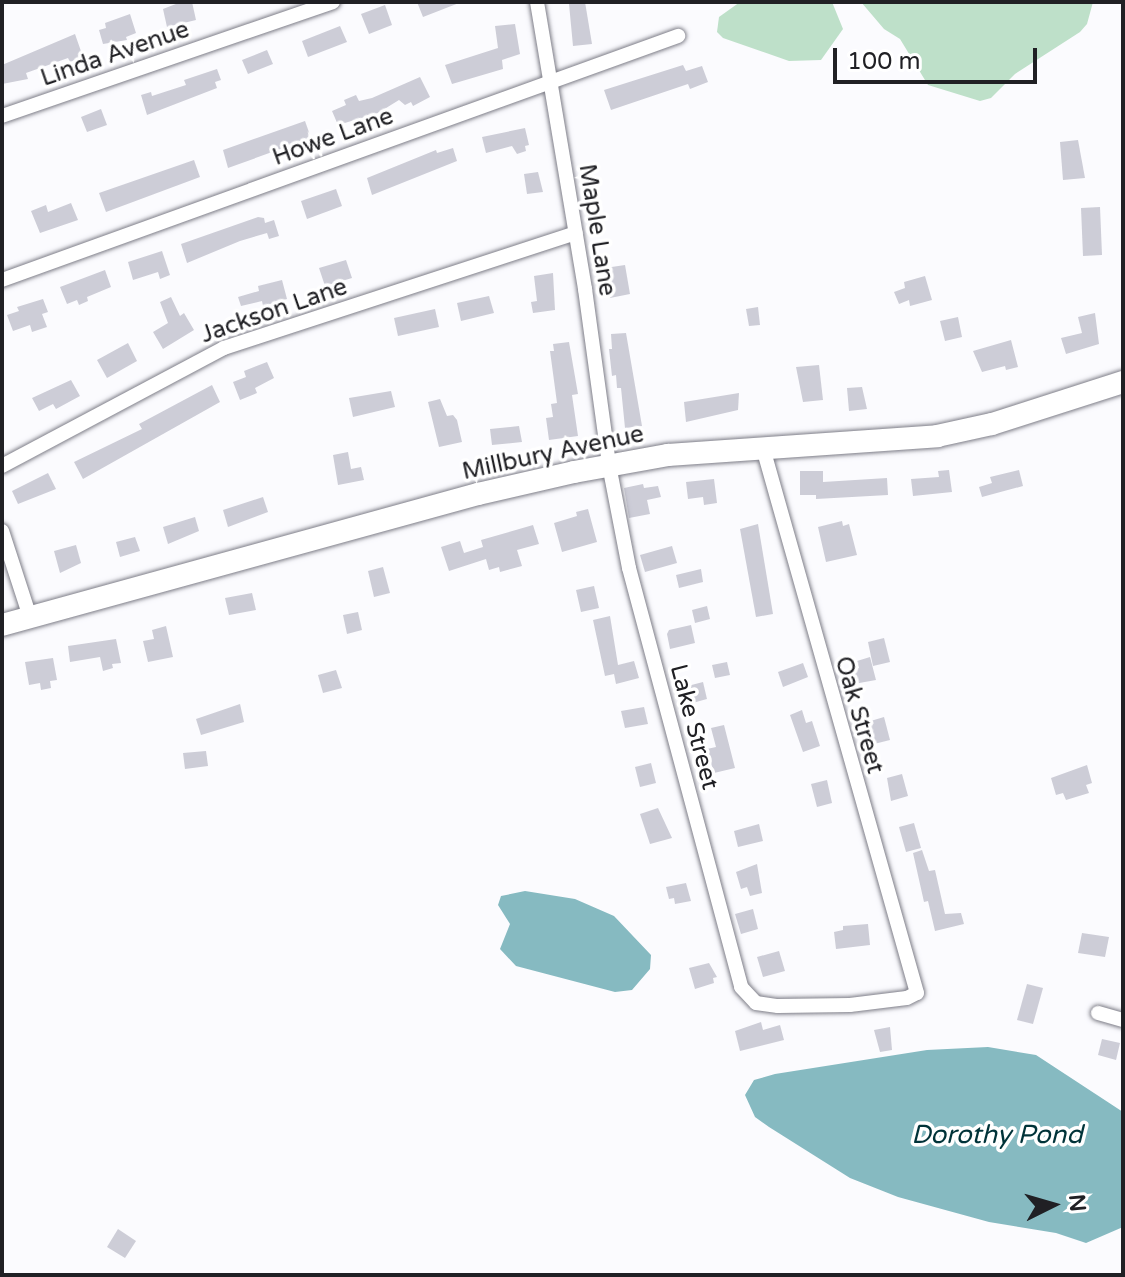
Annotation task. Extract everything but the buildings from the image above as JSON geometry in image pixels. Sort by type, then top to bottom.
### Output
[{"type":"main road","name":"Millbury Avenue","points":[[2,625],[478,494],[609,465],[668,455],[937,436],[992,424],[1123,382]]},
{"type":"street","name":"Linda Avenue","points":[[2,116],[333,2]]},
{"type":"street","name":"Maple Lane","points":[[537,2],[576,233],[609,465]]},
{"type":"street","name":"Howe Lane","points":[[2,280],[678,36]]},
{"type":"street","name":"Jackson Lane","points":[[2,466],[224,348],[576,233]]},
{"type":"street","name":"Oak Street","points":[[747,997],[765,1005],[808,1007],[907,998],[917,993],[763,448]]},
{"type":"street","name":"Lake Street","points":[[609,465],[629,568],[738,978],[747,997]]},
{"type":"street","points":[[2,531],[30,617]]},
{"type":"street","points":[[1098,1013],[1123,1020]]},
{"type":"green space","points":[[740,2],[832,2],[843,29],[821,60],[789,61],[723,38],[717,32],[719,17]]},
{"type":"green space","points":[[861,2],[1093,2],[1087,24],[1080,32],[1015,74],[991,98],[980,101],[928,85],[900,39],[884,29]]},
{"type":"water","points":[[525,891],[575,899],[614,916],[651,955],[650,969],[632,990],[615,992],[516,966],[500,949],[510,924],[498,905],[501,896]]},
{"type":"water","name":"Dorothy Pond","points":[[988,1047],[1036,1055],[1123,1112],[1123,1227],[1086,1243],[1056,1233],[989,1222],[898,1197],[850,1178],[769,1127],[755,1117],[745,1095],[754,1080],[775,1074],[927,1050]]}]
